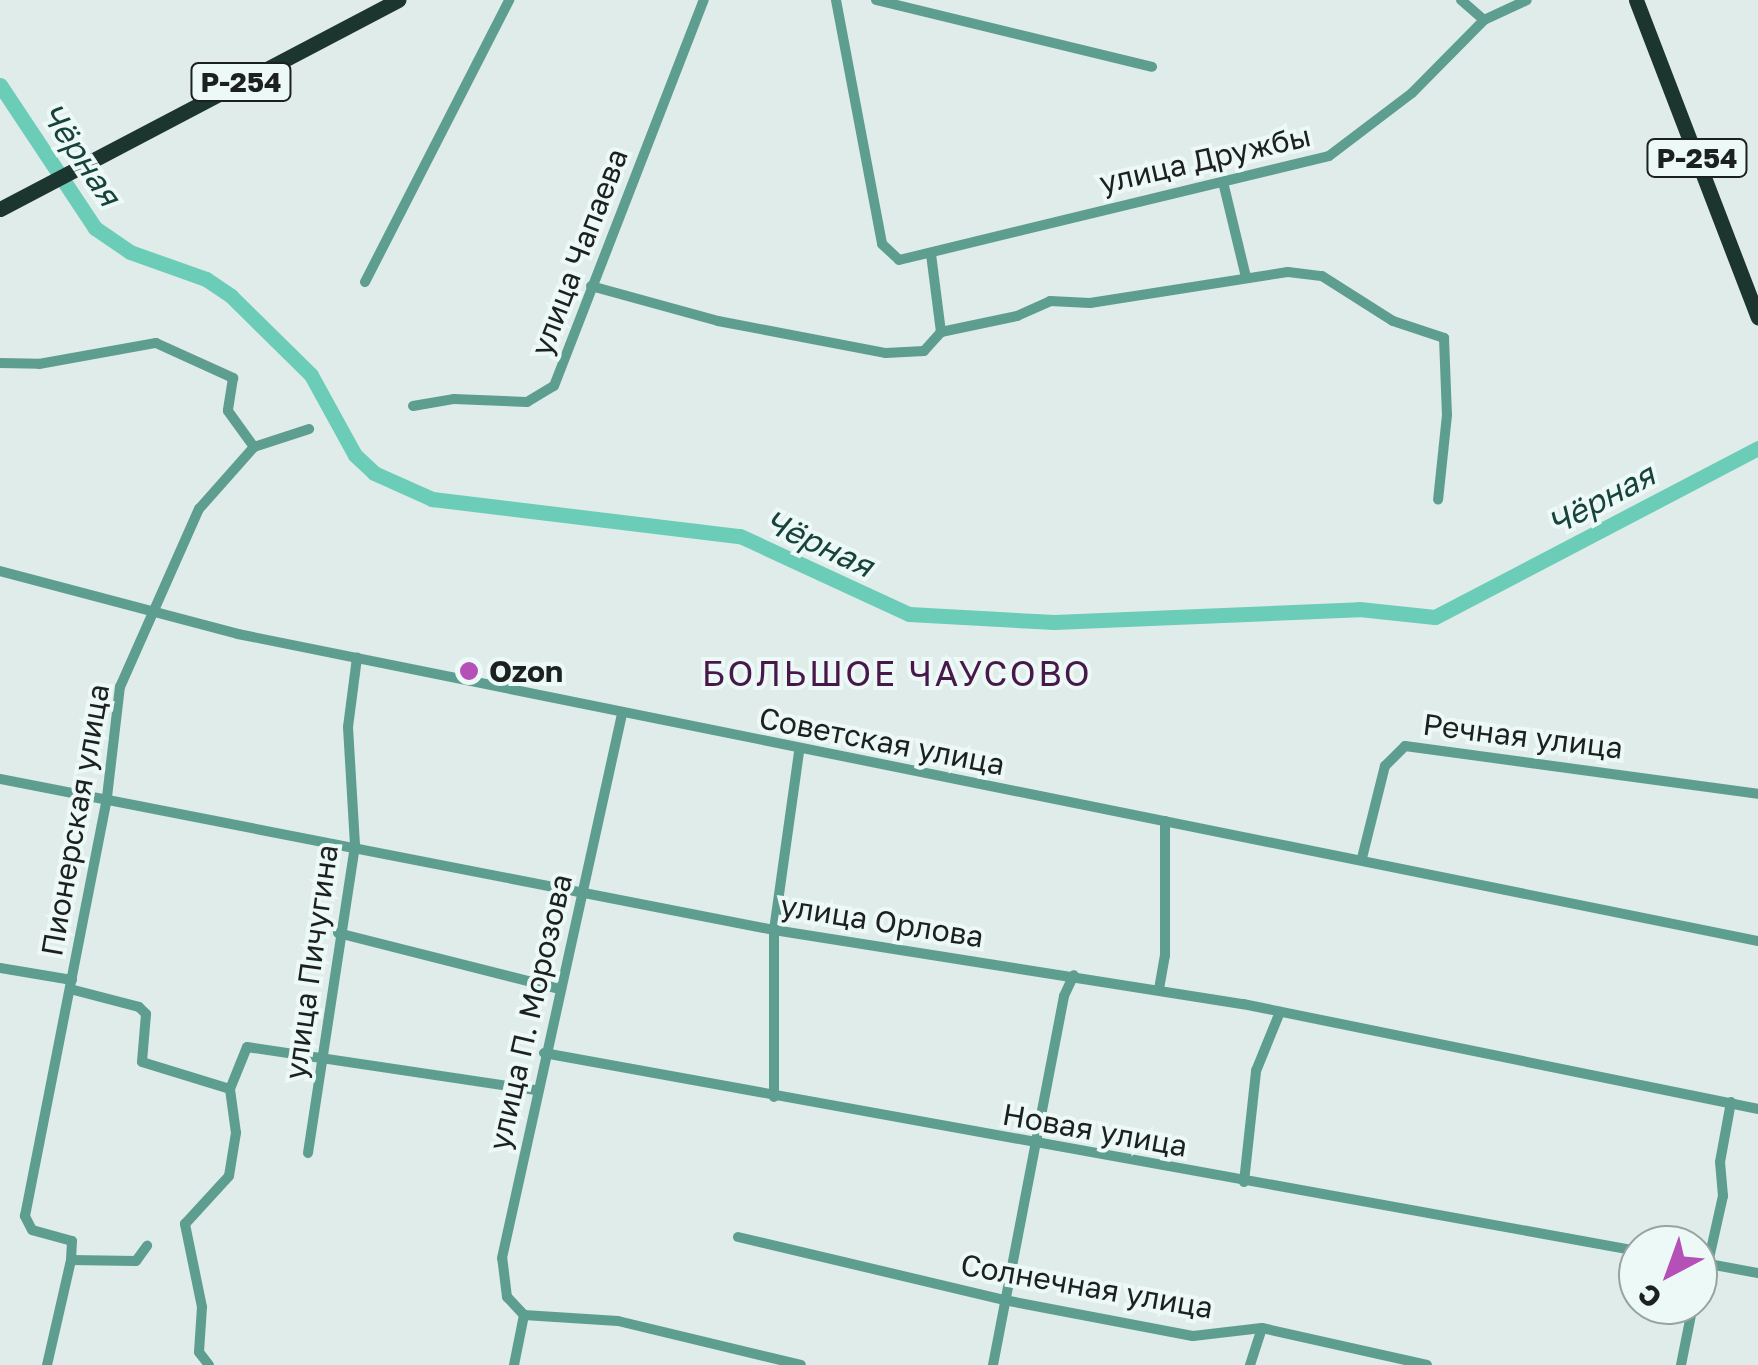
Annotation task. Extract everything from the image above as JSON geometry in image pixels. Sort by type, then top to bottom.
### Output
[{"type":"highway","name":"Р-254","points":[[0,209],[398,0]]},
{"type":"highway","name":"Р-254","points":[[1636,0],[1758,317]]},
{"type":"street","points":[[366,282],[509,0]]},
{"type":"street","name":"улица Чапаева","points":[[412,406],[546,395],[704,0]]},
{"type":"street","name":"улица Дружбы","points":[[836,0],[882,244],[892,257],[931,254],[1314,161],[1345,147],[1412,93],[1484,20]]},
{"type":"street","points":[[876,0],[1152,67]]},
{"type":"street","points":[[1461,0],[1484,20],[1527,0]]},
{"type":"street","points":[[1223,182],[1246,278]]},
{"type":"street","points":[[931,254],[941,332]]},
{"type":"street","points":[[591,286],[718,321],[886,353],[924,352],[941,332],[1017,316],[1050,301],[1090,304],[1246,278],[1322,276],[1393,321],[1444,338],[1448,415],[1438,500]]},
{"type":"street","points":[[0,363],[39,364],[156,343],[230,375],[228,411],[254,447]]},
{"type":"street","name":"Пионерская улица","points":[[70,1260],[72,1241],[32,1230],[25,1216],[108,797],[120,688],[149,613],[199,508],[254,447],[308,429]]},
{"type":"street","name":"Советская улица","points":[[0,570],[149,613],[357,658],[799,751],[1362,858],[1758,942]]},
{"type":"street","name":"улица Пичугина","points":[[308,1153],[338,933],[355,845],[348,727],[357,658]]},
{"type":"street","name":"улица П. Морозова","points":[[524,1315],[507,1297],[502,1258],[544,1053],[622,714]]},
{"type":"street","name":"Речная улица","points":[[1362,858],[1385,766],[1405,746],[1758,794]]},
{"type":"street","points":[[774,1098],[774,930],[799,751]]},
{"type":"street","name":"улица Орлова","points":[[0,779],[355,845],[774,930],[1159,988],[1758,1109]]},
{"type":"street","points":[[1159,988],[1165,956],[1165,821]]},
{"type":"street","points":[[338,933],[559,989]]},
{"type":"street","points":[[0,968],[140,1007],[146,1014],[142,1062],[230,1089]]},
{"type":"street","points":[[992,1365],[1033,1145],[1074,975]]},
{"type":"street","points":[[1244,1182],[1256,1071],[1280,1012]]},
{"type":"street","points":[[209,1365],[198,1352],[202,1307],[185,1224],[229,1176],[236,1132],[230,1089],[247,1047],[324,1054],[536,1090]]},
{"type":"street","name":"Новая улица","points":[[544,1053],[1033,1145],[1618,1247]]},
{"type":"street","points":[[1713,1225],[1722,1196],[1720,1162],[1731,1102]]},
{"type":"street","name":"Солнечная улица","points":[[738,1237],[1004,1300],[1208,1338],[1262,1328],[1427,1365]]},
{"type":"street","points":[[48,1365],[70,1260],[136,1260],[148,1246]]},
{"type":"street","points":[[1718,1265],[1758,1272]]},
{"type":"street","points":[[514,1365],[524,1315],[618,1321],[801,1365]]},
{"type":"street","points":[[1681,1365],[1689,1325]]},
{"type":"street","points":[[1250,1365],[1262,1328]]},
{"type":"waterway","name":"Чёрная","points":[[0,85],[95,228],[130,252],[206,279],[231,296],[311,375],[355,455],[374,473],[432,499],[740,536],[909,614],[1054,622],[1359,609],[1435,617],[1758,448]]},
{"type":"place","name":"Ozon","points":[[469,671]]},
{"type":"district","name":"БОЛЬШОЕ ЧАУСОВО","points":[[897,673]]}]
